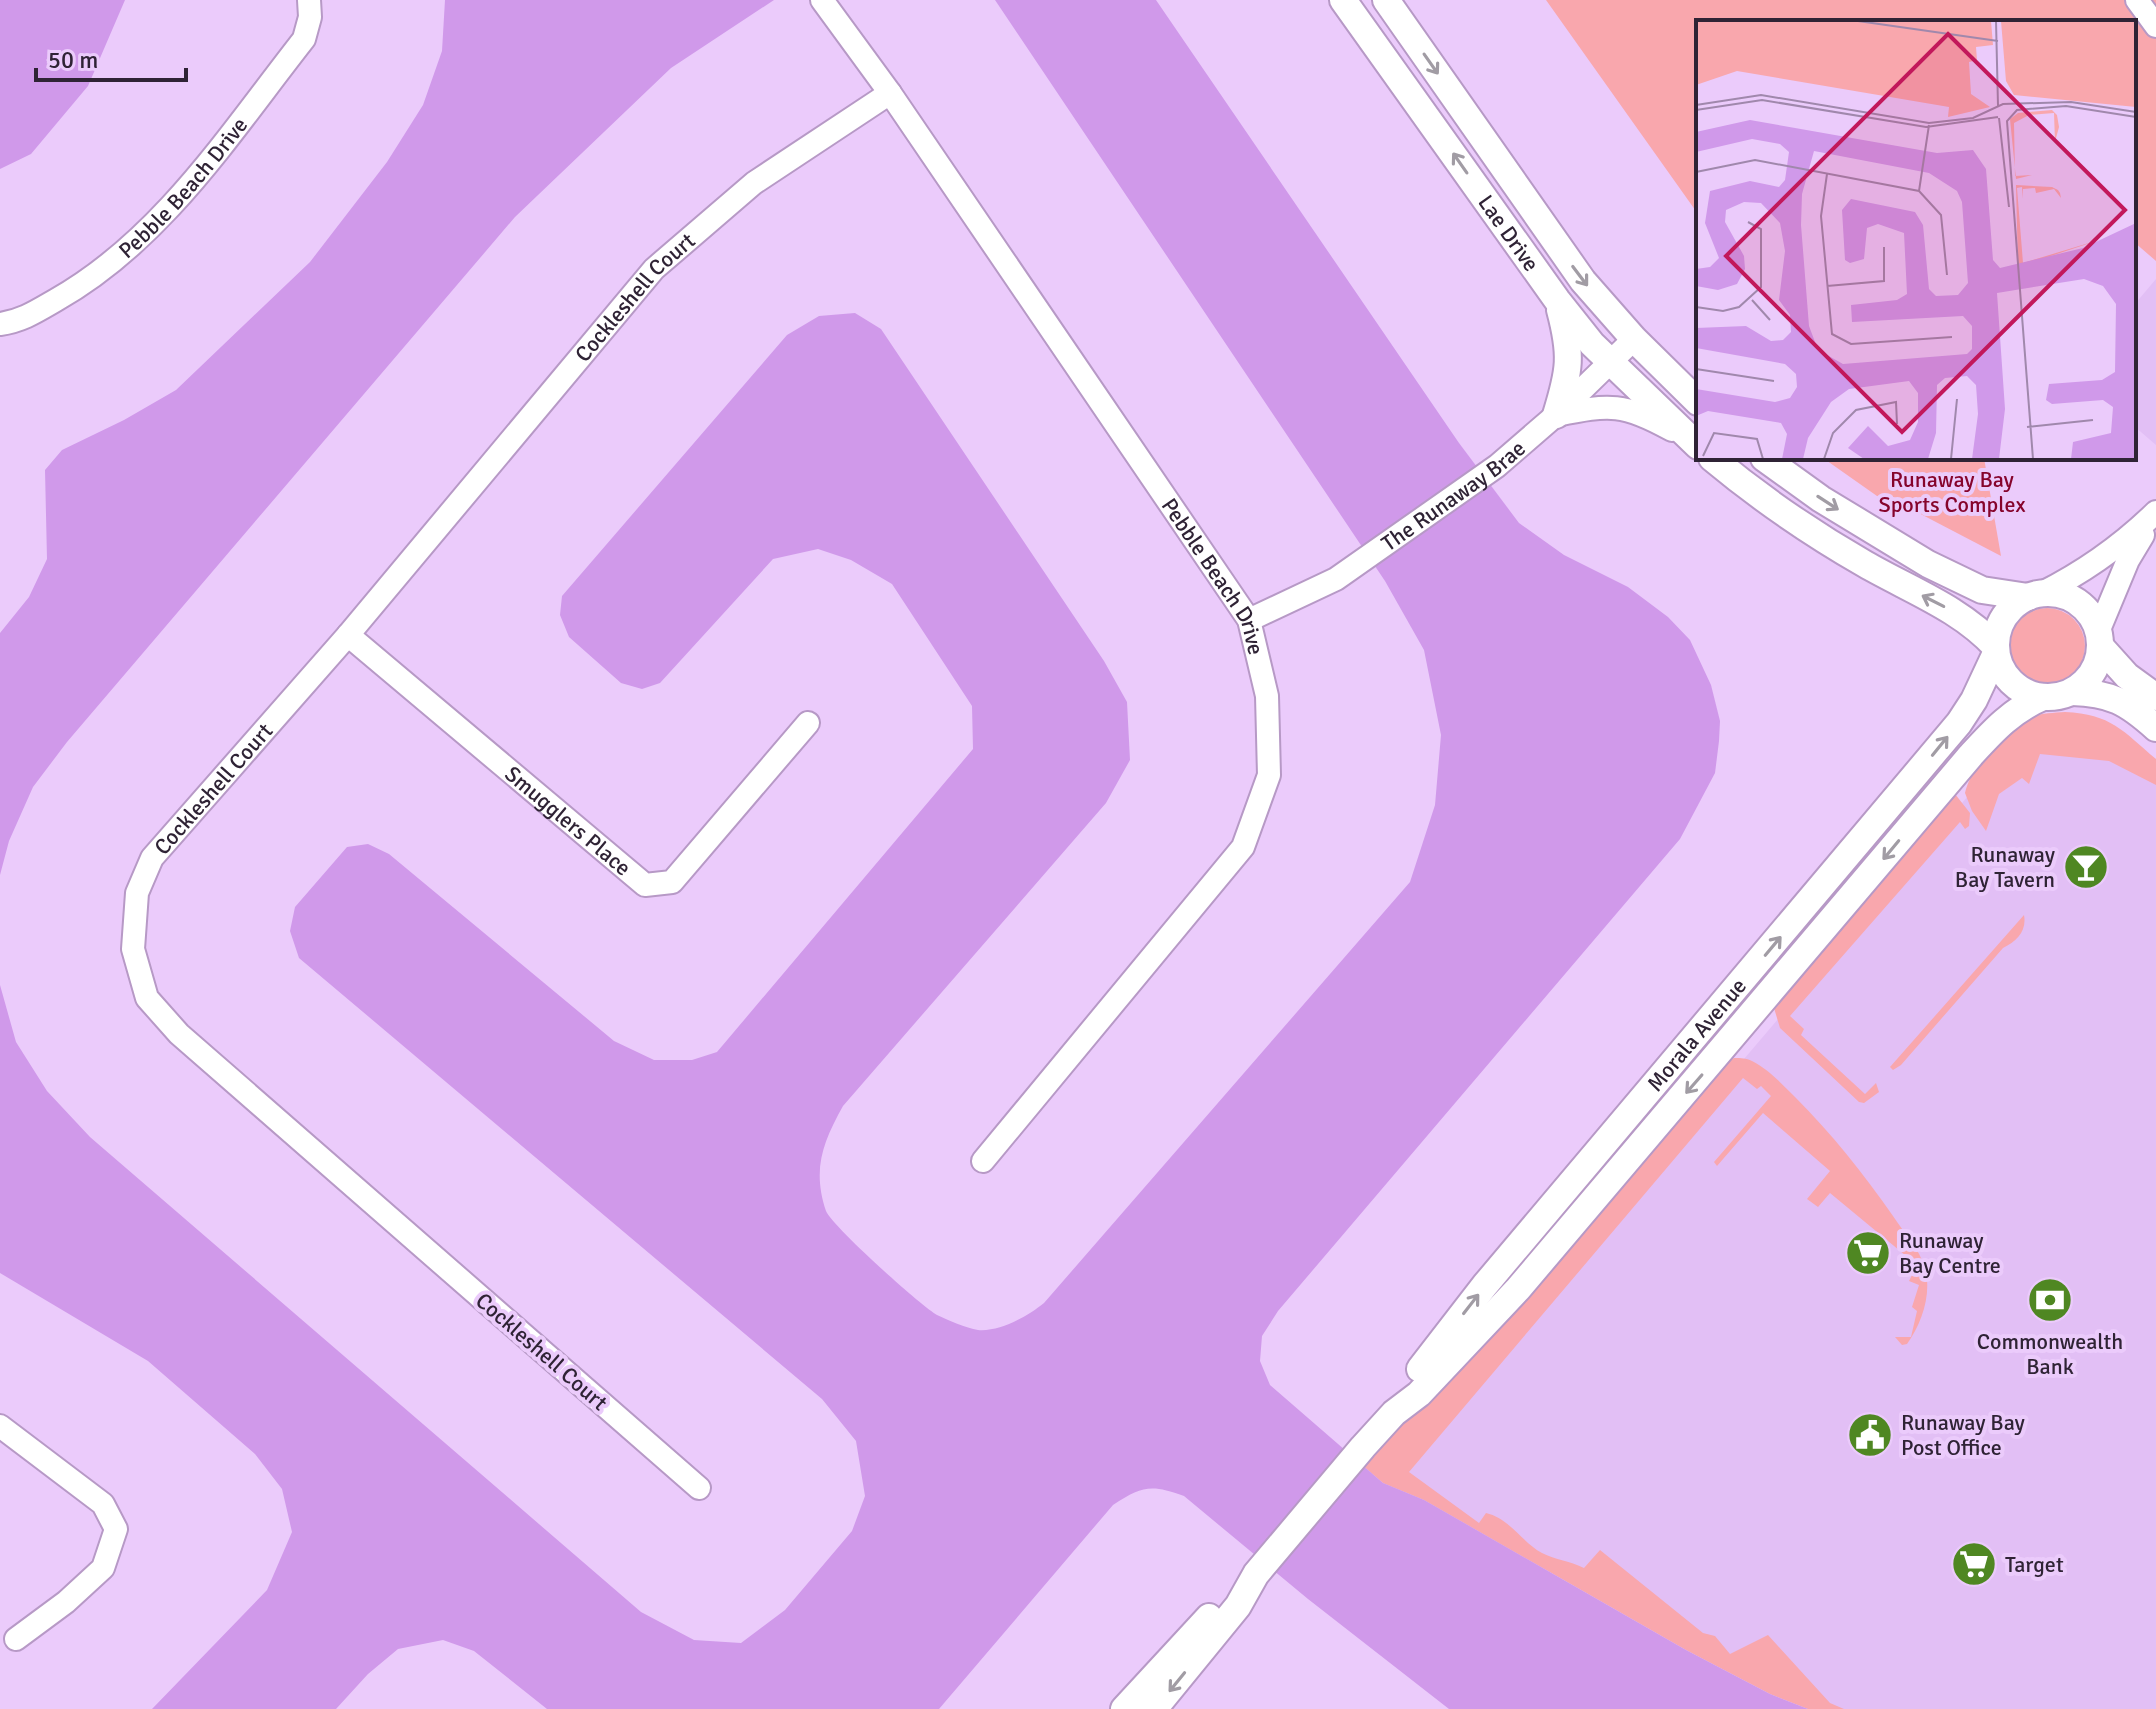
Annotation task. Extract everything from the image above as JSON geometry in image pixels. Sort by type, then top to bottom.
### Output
[{"type":"main road","name":"Lae Drive","points":[[1343,0],[1557,300],[1611,363],[1693,442]]},
{"type":"main road","name":"Lae Drive","points":[[1386,0],[1562,253],[1634,339],[1696,400]]},
{"type":"main road","points":[[1556,415],[1570,363],[1569,345],[1557,300]]},
{"type":"main road","points":[[1715,460],[1799,524],[1965,619],[1996,650]]},
{"type":"main road","points":[[1767,460],[1821,499],[1941,571],[1982,590],[2057,594],[2071,598],[2093,618],[2099,639],[2098,660],[2092,673],[2072,692]]},
{"type":"main road","points":[[2035,595],[2019,602],[2004,617],[1996,636],[1996,650],[2003,671],[2016,687],[2043,697],[2072,692],[2113,697],[2156,728]]},
{"type":"main road","points":[[2099,639],[2127,676],[2156,697]]},
{"type":"main road","name":"Morala Avenue","points":[[1394,1413],[1408,1384],[1485,1285],[1959,723],[1974,700],[1996,650]]},
{"type":"main road","name":"Morala Avenue","points":[[1124,1709],[1229,1597],[1256,1574],[1394,1413],[1419,1394],[1518,1289],[1971,755],[2017,709],[2043,697]]},
{"type":"main road","name":"Morala Avenue","points":[[1154,1709],[1238,1606],[1256,1574]]},
{"type":"street","name":"Pebble Beach Drive","points":[[0,324],[19,321],[87,282],[171,209],[304,39],[310,17],[309,0]]},
{"type":"street","name":"Pebble Beach Drive","points":[[822,0],[890,93],[1249,620],[1267,696],[1269,775],[1243,847],[983,1161]]},
{"type":"street","points":[[2137,0],[2156,26]]},
{"type":"street","name":"Cockleshell Court","points":[[699,1488],[179,1034],[147,998],[133,949],[137,893],[152,858],[348,635],[654,269],[754,183],[890,93]]},
{"type":"street","name":"The Runaway Brae","points":[[1249,620],[1336,579],[1497,466],[1556,415],[1634,339]]},
{"type":"street","points":[[1556,415],[1597,407],[1620,407],[1646,415],[1693,442]]},
{"type":"street","points":[[2035,595],[2091,567],[2156,513]]},
{"type":"street","points":[[2099,639],[2128,560],[2156,513]]},
{"type":"street","name":"Smugglers Place","points":[[348,635],[645,885],[672,882],[808,723]]},
{"type":"street","points":[[0,1426],[103,1504],[116,1529],[103,1568],[66,1602],[16,1639]]},
{"type":"shaded area","points":[[0,0],[125,0],[88,86],[31,154],[0,169]]},
{"type":"shaded area","points":[[445,0],[774,0],[671,68],[515,217],[67,742],[33,787],[9,841],[0,875],[0,633],[29,597],[47,559],[45,470],[62,450],[176,390],[310,262],[387,162],[423,105],[442,51]]},
{"type":"shaded area","points":[[995,0],[1156,0],[1459,443],[1519,523],[1564,555],[1628,587],[1668,617],[1690,640],[1711,685],[1720,721],[1719,741],[1715,773],[1680,839],[1278,1311],[1262,1336],[1260,1361],[1270,1385],[1383,1483],[1424,1500],[1686,1650],[1770,1694],[1808,1709],[1449,1709],[1308,1599],[1184,1496],[1147,1489],[1113,1505],[939,1709],[547,1709],[474,1651],[443,1640],[398,1649],[368,1674],[336,1709],[152,1709],[267,1590],[292,1532],[282,1489],[255,1454],[148,1361],[0,1273],[0,985],[16,1042],[47,1091],[90,1137],[641,1612],[694,1640],[741,1643],[785,1610],[852,1531],[865,1496],[856,1441],[822,1399],[299,958],[290,931],[295,907],[347,847],[368,844],[389,854],[614,1041],[654,1060],[692,1060],[717,1052],[973,749],[972,706],[892,584],[851,560],[818,549],[773,559],[660,683],[642,689],[621,683],[569,637],[560,615],[562,596],[787,335],[819,316],[855,313],[881,329],[1104,661],[1127,702],[1130,760],[1106,803],[843,1106],[825,1144],[820,1182],[826,1211],[896,1282],[937,1315],[978,1330],[1013,1322],[1044,1303],[1410,882],[1435,805],[1441,735],[1424,650],[1385,581]]},
{"type":"shaded area","points":[[2156,279],[2156,445],[2136,428],[2136,303]]},
{"type":"shaded area","name":"Runaway Bay Centre","points":[[2040,754],[2116,754],[2156,777],[2156,1709],[1808,1709],[1383,1483],[1968,796]]},
{"type":"green space","points":[[1546,0],[2156,0],[2156,261],[2136,244],[2136,20],[1696,20],[1696,211]]},
{"type":"green space","name":"Runaway Bay Sports Complex","points":[[1826,460],[1984,460],[2001,556],[1911,509],[1877,496]]},
{"type":"green space","points":[[2047,608],[2061,611],[2074,619],[2082,632],[2085,646],[2082,660],[2074,673],[2061,681],[2047,684],[2033,681],[2020,673],[2012,660],[2009,646],[2012,632],[2020,619],[2033,611]]},
{"type":"green space","points":[[2065,712],[2094,716],[2125,732],[2156,759],[2156,785],[2109,761],[2040,754],[2029,784],[2022,778],[1999,794],[1986,831],[1972,811],[1965,793],[1981,761],[1998,741],[2027,719]]},
{"type":"green space","points":[[1955,794],[1970,813],[1969,826],[1965,829],[1960,822],[1790,1016],[1804,1029],[1801,1035],[1865,1094],[1876,1083],[1879,1092],[1864,1103],[1859,1102],[1780,1028],[1774,1008]]},
{"type":"green space","points":[[2024,915],[2020,935],[2003,948],[1901,1065],[1893,1070],[1890,1067]]},
{"type":"green space","points":[[1734,1058],[1748,1059],[1764,1068],[1809,1111],[1859,1169],[1915,1247],[1925,1268],[1927,1288],[1921,1318],[1917,1327],[1907,1344],[1902,1345],[1895,1337],[1911,1337],[1917,1311],[1912,1307],[1919,1285],[1909,1281],[1917,1265],[1830,1193],[1818,1207],[1807,1199],[1830,1171],[1763,1113],[1717,1166],[1714,1162],[1771,1096],[1761,1086],[1757,1089],[1743,1078],[1409,1472],[1479,1523],[1486,1513],[1494,1516],[1547,1555],[1584,1568],[1600,1550],[1703,1633],[1715,1636],[1730,1654],[1768,1635],[1830,1703],[1844,1709],[1808,1709],[1770,1694],[1686,1650],[1424,1500],[1383,1483],[1362,1465],[1515,1312],[1726,1063]]},
{"type":"place","name":"Runaway Bay Tavern","points":[[2086,867]]},
{"type":"place","name":"Runaway Bay Centre","points":[[1868,1253]]},
{"type":"place","name":"Commonwealth Bank","points":[[2050,1300]]},
{"type":"place","name":"Runaway Bay Post Office","points":[[1870,1435]]},
{"type":"place","name":"Target","points":[[1974,1564]]}]
